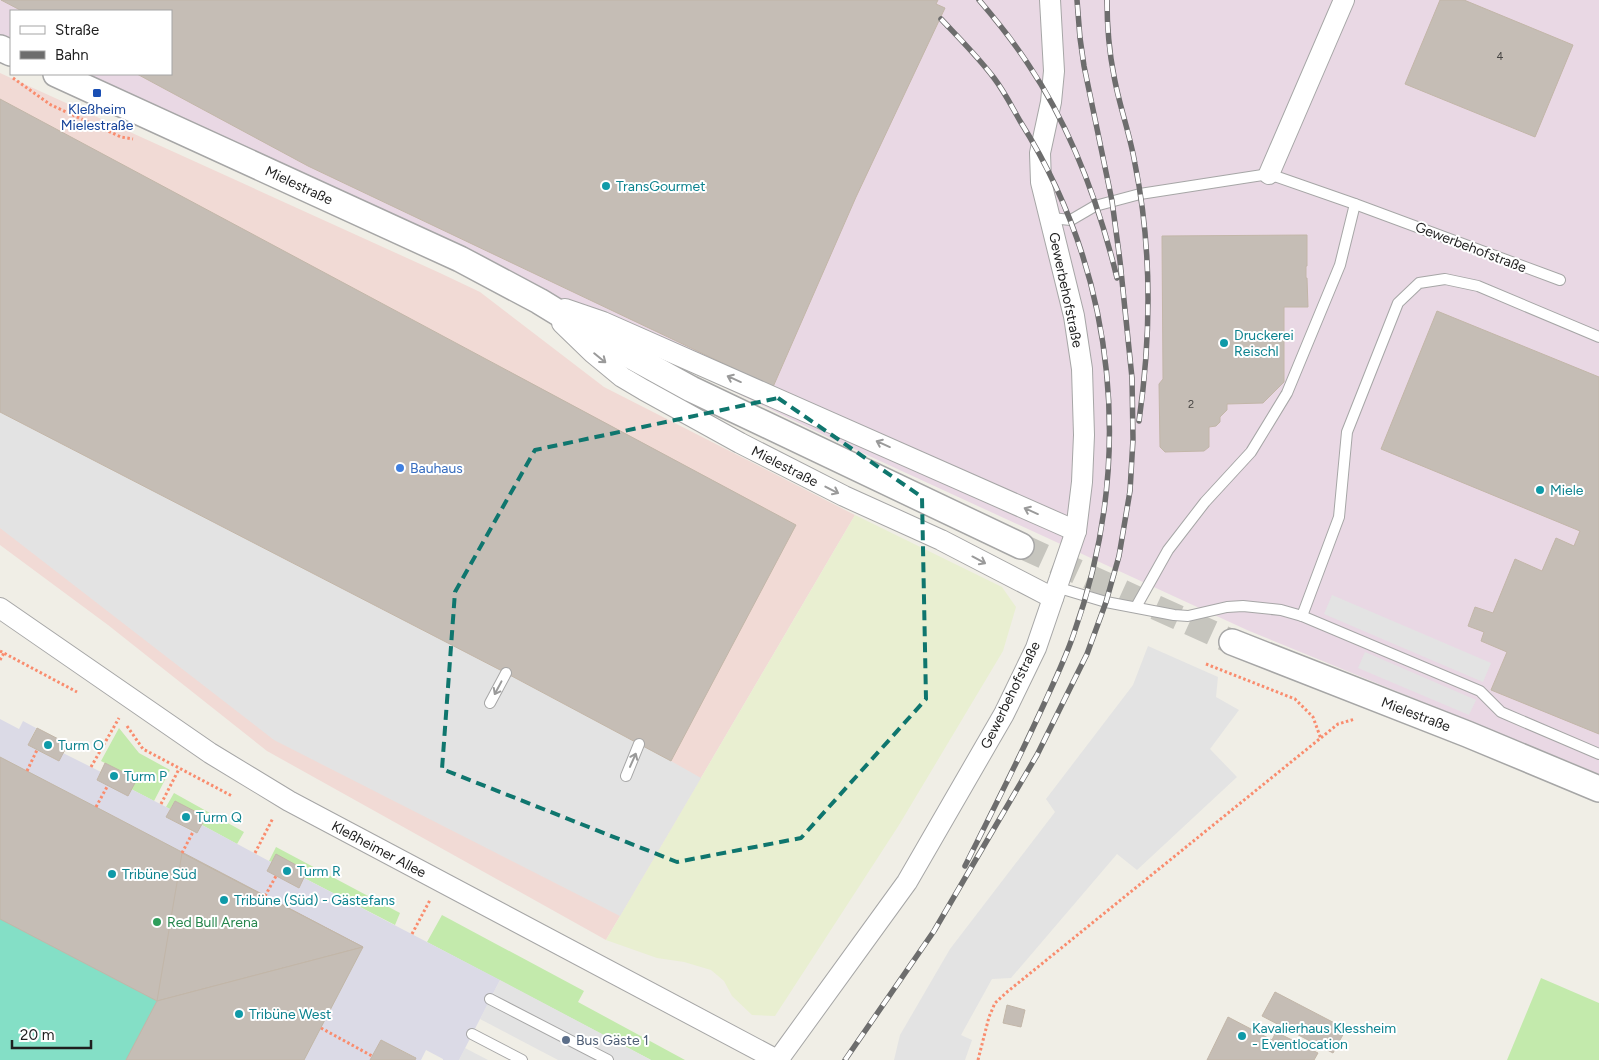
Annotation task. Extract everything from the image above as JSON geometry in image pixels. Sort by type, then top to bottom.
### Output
[{"type":"street","name":"Gewerbehofstraße","points":[[778,1060],[912,874],[1004,714],[1036,648],[1076,531],[1082,482],[1084,434],[1082,369],[1074,316],[1041,182],[1040,153],[1051,102],[1054,71],[1050,0]]},
{"type":"street","points":[[1269,174],[1344,0]]},
{"type":"street","points":[[0,48],[9,64]]},
{"type":"street","name":"Mielestraße","points":[[58,75],[451,255],[539,301],[611,345],[692,388],[1021,546]]},
{"type":"street","name":"Mielestraße","points":[[539,301],[604,322],[1076,531]]},
{"type":"street","name":"Mielestraße","points":[[539,301],[593,353],[622,376],[644,390],[740,443],[844,496],[1054,593]]},
{"type":"street","name":"Kleßheimer Allee","points":[[0,608],[210,753],[289,801],[778,1060]]},
{"type":"street","name":"Mielestraße","points":[[1232,642],[1467,734],[1599,789]]},
{"type":"lane","name":"Gewerbehofstraße","points":[[1051,218],[1071,220],[1095,206],[1140,194],[1269,174],[1356,204],[1560,280]]},
{"type":"lane","points":[[1136,608],[1168,550],[1205,502],[1251,452],[1287,393],[1340,265],[1356,204]]},
{"type":"lane","points":[[1302,616],[1339,518],[1347,432],[1398,303],[1419,283],[1445,279],[1478,286],[1599,337]]},
{"type":"lane","points":[[1054,593],[1174,615],[1188,616],[1227,607],[1242,606],[1281,610],[1302,616],[1480,691],[1500,712],[1599,754]]},
{"type":"lane","points":[[490,703],[506,674]]},
{"type":"lane","points":[[626,776],[640,744]]},
{"type":"lane","points":[[490,999],[608,1060]]},
{"type":"lane","points":[[472,1034],[522,1060]]},
{"type":"path","points":[[20,75],[51,105],[121,137],[140,140]]},
{"type":"path","points":[[0,660],[4,653]]},
{"type":"path","points":[[1206,664],[1295,699],[1313,717],[1321,738]]},
{"type":"path","points":[[91,767],[120,715]]},
{"type":"path","points":[[978,1060],[989,1017],[995,1003],[1007,992],[1338,724],[1358,718]]},
{"type":"path","points":[[26,771],[37,750]]},
{"type":"path","points":[[161,804],[179,769]]},
{"type":"path","points":[[96,807],[108,786]]},
{"type":"path","points":[[255,853],[273,817]]},
{"type":"path","points":[[182,852],[193,832]]},
{"type":"path","points":[[265,896],[276,876]]},
{"type":"path","points":[[412,934],[430,900]]},
{"type":"path","points":[[321,1028],[372,1056]]},
{"type":"highlighted area","points":[[778,398],[922,497],[926,699],[801,838],[677,862],[442,769],[455,592],[535,450]]},
{"type":"shaded area","points":[[0,0],[1599,0],[1599,774],[1247,630],[828,437],[73,75],[172,75],[172,10],[10,10],[10,45],[0,40]]},
{"type":"shaded area","points":[[0,73],[480,292],[604,387],[855,515],[606,940],[267,751],[108,625],[0,545]]},
{"type":"shaded area","points":[[0,412],[506,673],[701,778],[620,916],[274,740],[0,528]]},
{"type":"shaded area","points":[[1332,595],[1491,663],[1483,682],[1324,614]]},
{"type":"shaded area","points":[[1148,646],[1218,677],[1216,697],[1239,710],[1210,749],[1237,777],[1137,870],[1117,854],[1011,978],[992,979],[961,1035],[972,1040],[965,1060],[894,1060],[900,1035],[950,949],[1055,812],[1046,799],[1133,685]]},
{"type":"shaded area","points":[[1365,652],[1476,700],[1469,715],[1358,668]]},
{"type":"shaded area","points":[[0,719],[19,729],[23,721],[36,728],[28,745],[59,761],[63,753],[101,772],[97,780],[131,789],[170,809],[167,817],[193,832],[197,833],[202,825],[272,862],[267,871],[299,887],[304,878],[500,980],[459,1060],[443,1060],[426,1050],[421,1060],[415,1060],[415,1057],[381,1040],[370,1060],[304,1060],[363,947],[0,757]]},
{"type":"shaded area","name":"Bus Gäste 1","points":[[500,980],[651,1060],[558,1060],[480,1019]]},
{"type":"shaded area","points":[[465,1048],[488,1060],[459,1060]]},
{"type":"green space","points":[[855,515],[1002,587],[1016,607],[1003,651],[899,825],[775,1016],[752,1015],[732,996],[724,981],[711,970],[684,962],[657,958],[606,940]]},
{"type":"green space","points":[[119,728],[139,753],[170,770],[154,801],[131,789],[136,779],[101,761]]},
{"type":"green space","name":"Red Bull Arena","points":[[0,757],[363,947],[304,1060],[0,1060]]},
{"type":"green space","points":[[174,793],[244,832],[237,844],[202,825],[206,817],[175,801],[170,809],[166,807]]},
{"type":"green space","points":[[276,847],[400,913],[395,925],[304,878],[307,871],[276,855],[272,862],[269,861]]},
{"type":"green space","points":[[442,915],[584,991],[578,1002],[685,1060],[651,1060],[427,942]]},
{"type":"green space","points":[[1541,978],[1599,1003],[1599,1060],[1507,1060]]},
{"type":"building","name":"TransGourmet","points":[[1,0],[938,0],[936,4],[945,8],[856,197],[773,387],[308,166],[139,75],[172,75],[172,10],[20,10]]},
{"type":"building","points":[[1440,0],[1464,0],[1573,45],[1535,137],[1405,84]]},
{"type":"building","name":"Bauhaus","points":[[0,99],[796,525],[671,761],[506,673],[0,412]]},
{"type":"building","name":"Druckerei Reischl","points":[[1307,235],[1306,278],[1308,307],[1284,307],[1284,382],[1263,403],[1227,404],[1227,410],[1220,417],[1220,422],[1216,426],[1209,427],[1209,447],[1204,451],[1165,452],[1160,447],[1159,384],[1163,379],[1162,236]]},
{"type":"building","name":"Miele","points":[[1437,311],[1599,377],[1599,734],[1491,690],[1507,652],[1481,641],[1484,632],[1468,626],[1475,607],[1493,613],[1515,559],[1542,571],[1556,538],[1574,546],[1580,531],[1381,449]]},
{"type":"building","name":"Turm O","points":[[37,728],[68,744],[59,761],[28,745]]},
{"type":"building","name":"Tribüne Süd","points":[[0,757],[363,947],[157,1001],[0,919]]},
{"type":"building","name":"Turm P","points":[[105,763],[137,779],[128,796],[97,780]]},
{"type":"building","name":"Turm Q","points":[[175,801],[206,817],[197,833],[166,817]]},
{"type":"building","name":"Tribüne (Süd) - Gästefans","points":[[182,853],[363,947],[157,1001]]},
{"type":"building","name":"Turm R","points":[[276,854],[307,871],[299,888],[267,871]]},
{"type":"building","name":"Tribüne West","points":[[363,947],[304,1060],[126,1060],[157,1001]]},
{"type":"building","points":[[1275,992],[1346,1029],[1333,1053],[1262,1016]]},
{"type":"building","points":[[1007,1005],[1025,1010],[1021,1027],[1003,1023]]},
{"type":"building","name":"Kavalierhaus Klessheim - Eventlocation","points":[[1228,1017],[1272,1040],[1276,1032],[1318,1053],[1314,1060],[1207,1060]]},
{"type":"building","points":[[381,1040],[416,1058],[415,1060],[370,1060]]},
{"type":"tunnel","points":[[1021,546],[1232,642]]},
{"type":"railway","points":[[979,0],[1005,31],[1058,114],[1082,167],[1102,222],[1117,278]]},
{"type":"railway","points":[[845,1060],[934,931],[1037,755],[1087,654],[1106,602],[1119,556],[1130,491],[1133,439],[1132,378],[1112,201],[1084,66],[1077,0]]},
{"type":"railway","points":[[1107,0],[1112,67],[1133,153],[1141,196],[1147,260],[1146,357],[1139,421]]},
{"type":"railway","points":[[941,19],[982,63],[1005,94],[1053,181],[1078,243],[1096,307],[1106,372],[1109,438],[1105,504],[1093,571],[1073,636],[1035,725],[965,866]]},
{"type":"place","name":"Kleßheim Mielestraße","points":[[97,93]]},
{"type":"place","name":"TransGourmet","points":[[606,186]]},
{"type":"place","name":"Druckerei Reischl","points":[[1224,343]]},
{"type":"place","name":"Bauhaus","points":[[400,468]]},
{"type":"place","name":"Miele","points":[[1540,490]]},
{"type":"place","name":"Turm O","points":[[48,745]]},
{"type":"place","name":"Turm P","points":[[114,776]]},
{"type":"place","name":"Turm Q","points":[[186,817]]},
{"type":"place","name":"Turm R","points":[[287,871]]},
{"type":"place","name":"Tribüne Süd","points":[[112,874]]},
{"type":"place","name":"Tribüne (Süd) - Gästefans","points":[[224,900]]},
{"type":"place","name":"Red Bull Arena","points":[[157,922]]},
{"type":"place","name":"Tribüne West","points":[[239,1014]]},
{"type":"place","name":"Kavalierhaus Klessheim - Eventlocation","points":[[1242,1036]]},
{"type":"place","name":"Bus Gäste 1","points":[[566,1040]]}]
